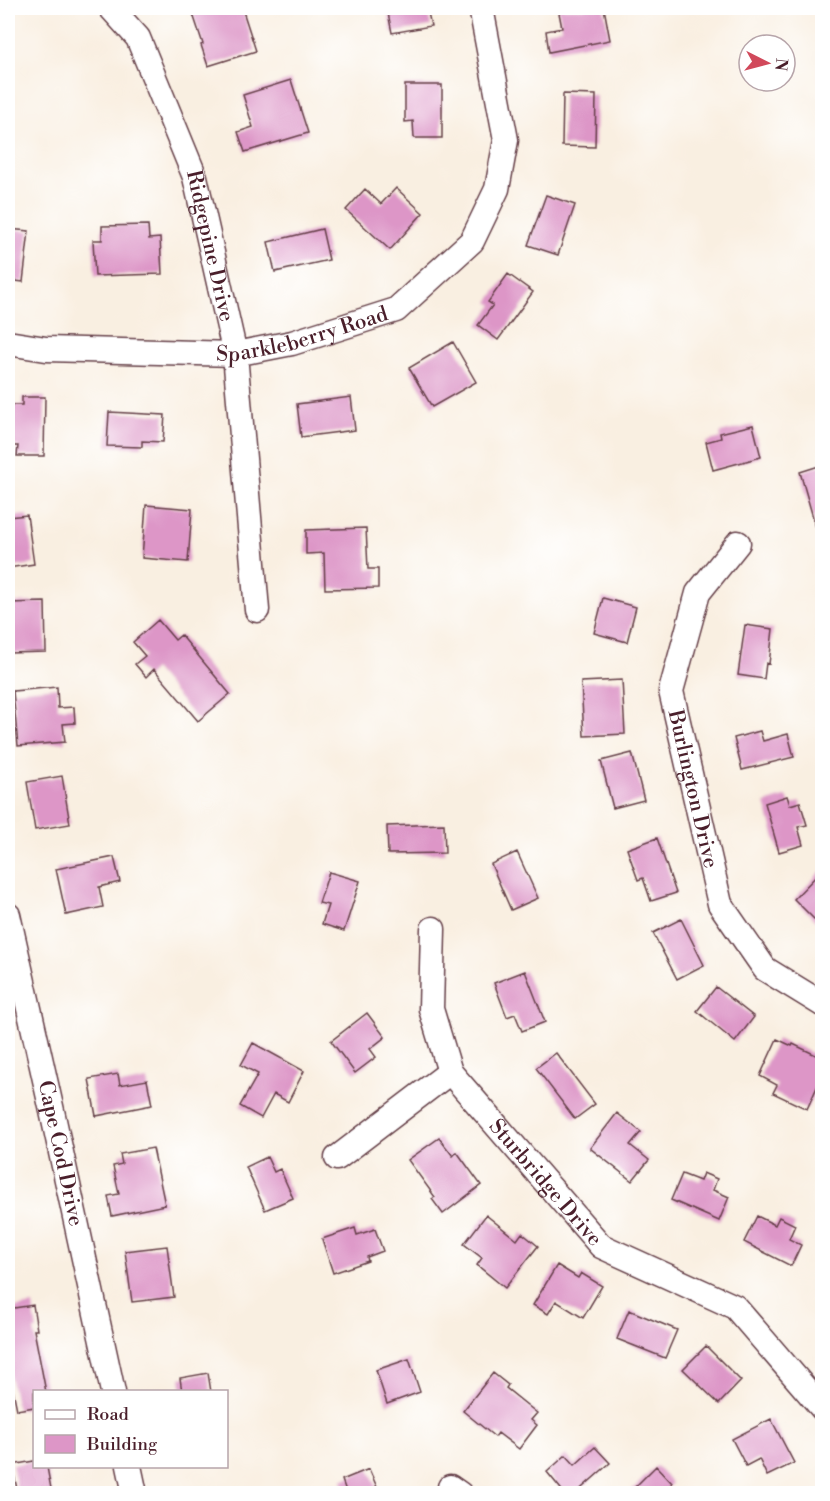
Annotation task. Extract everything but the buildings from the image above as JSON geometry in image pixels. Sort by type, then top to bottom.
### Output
[{"type":"street","name":"Ridgepine Drive","points":[[111,8],[138,38],[195,177],[235,354],[257,610]]},
{"type":"street","name":"Sparkleberry Road","points":[[8,343],[46,349],[235,354],[292,343],[396,309],[472,241],[497,189],[506,140],[481,8]]},
{"type":"street","name":"Burlington Drive","points":[[738,543],[698,593],[671,691],[720,904],[765,969],[822,1004]]},
{"type":"street","name":"Cape Cod Drive","points":[[8,915],[113,1390]]},
{"type":"street","name":"Sturbridge Drive","points":[[434,929],[431,1009],[450,1072],[601,1246],[735,1307],[822,1408]]},
{"type":"street","points":[[338,1158],[450,1072]]},
{"type":"street","points":[[129,1468],[135,1494]]}]
